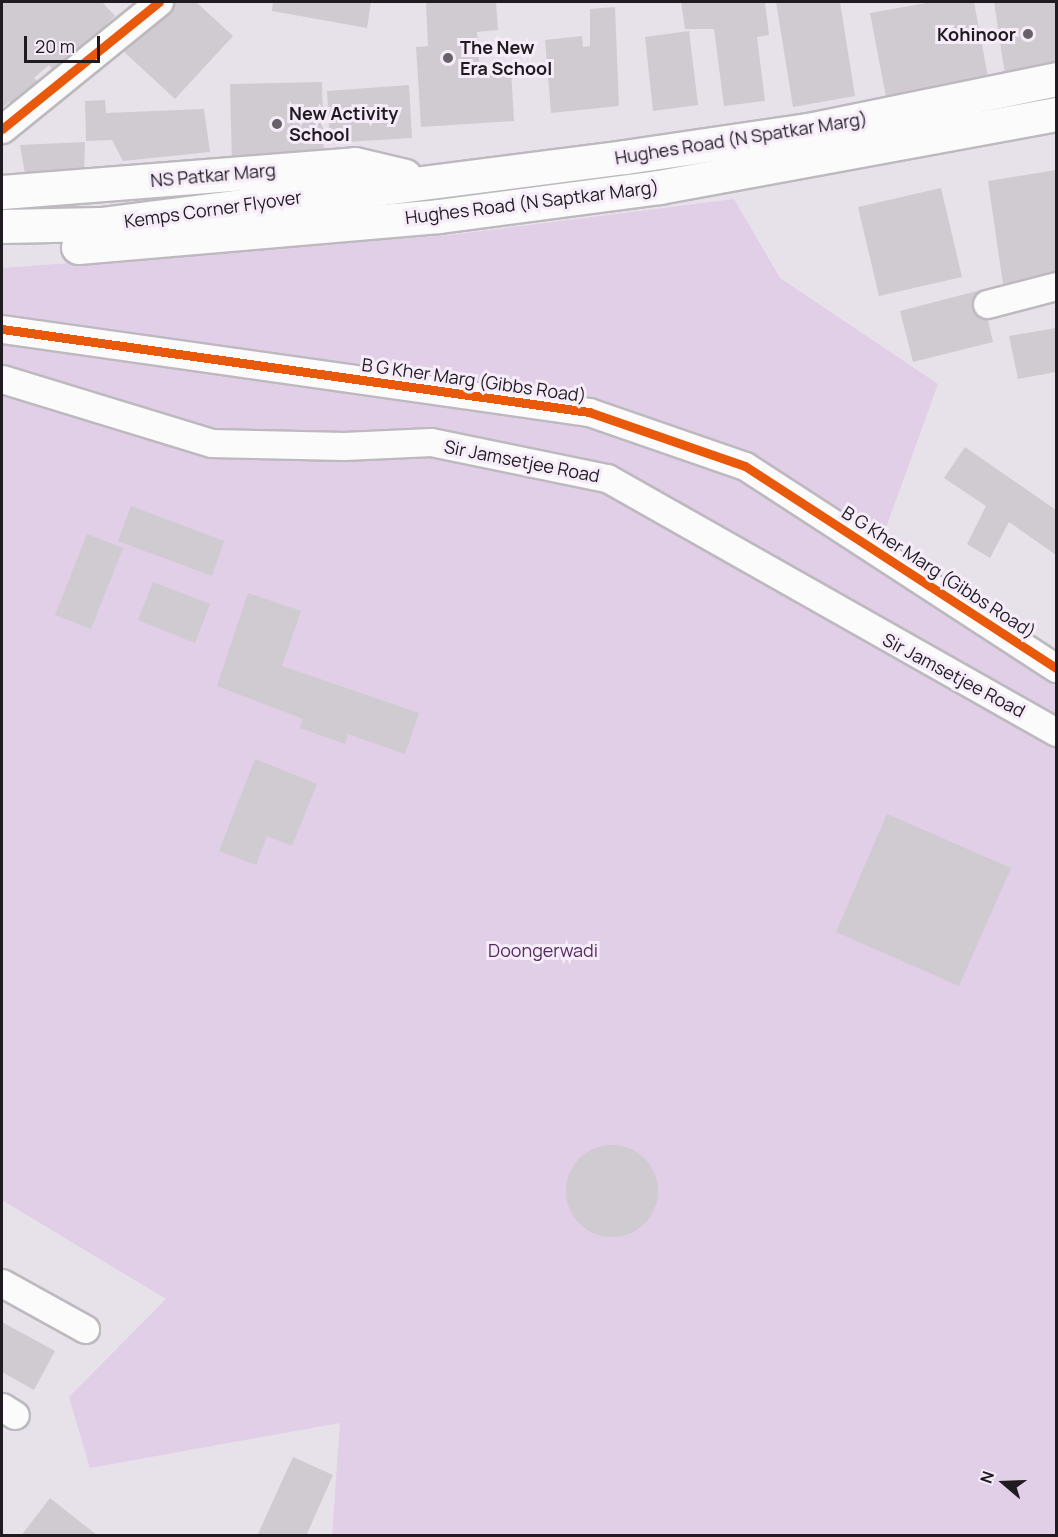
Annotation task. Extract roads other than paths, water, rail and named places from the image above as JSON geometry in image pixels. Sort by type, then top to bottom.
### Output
[{"type":"main road","name":"Hughes Road (N Spatkar Marg)","points":[[423,180],[625,157],[808,130],[1056,79]]},
{"type":"main road","name":"Hughes Road (N Saptkar Marg)","points":[[2,248],[104,246],[439,216],[658,187],[1056,114]]},
{"type":"main road","name":"NS Patkar Marg","points":[[2,192],[355,164],[423,180]]},
{"type":"main road","name":"Kemps Corner Flyover","points":[[2,226],[101,224],[423,180]]},
{"type":"street","points":[[2,129],[149,4]]},
{"type":"street","points":[[987,304],[1056,286]]},
{"type":"street","name":"B G Kher Marg (Gibbs Road)","points":[[2,330],[589,412],[745,466],[1056,668]]},
{"type":"street","name":"Sir Jamsetjee Road","points":[[2,379],[211,443],[344,446],[431,442],[607,478],[1056,732]]},
{"type":"street","points":[[2,1283],[85,1329]]},
{"type":"place","name":"Kohinoor","points":[[1028,34]]},
{"type":"place","name":"The New Era School","points":[[448,58]]},
{"type":"place","name":"New Activity School","points":[[277,124]]},
{"type":"park label","name":"Doongerwadi","points":[[543,950]]}]
